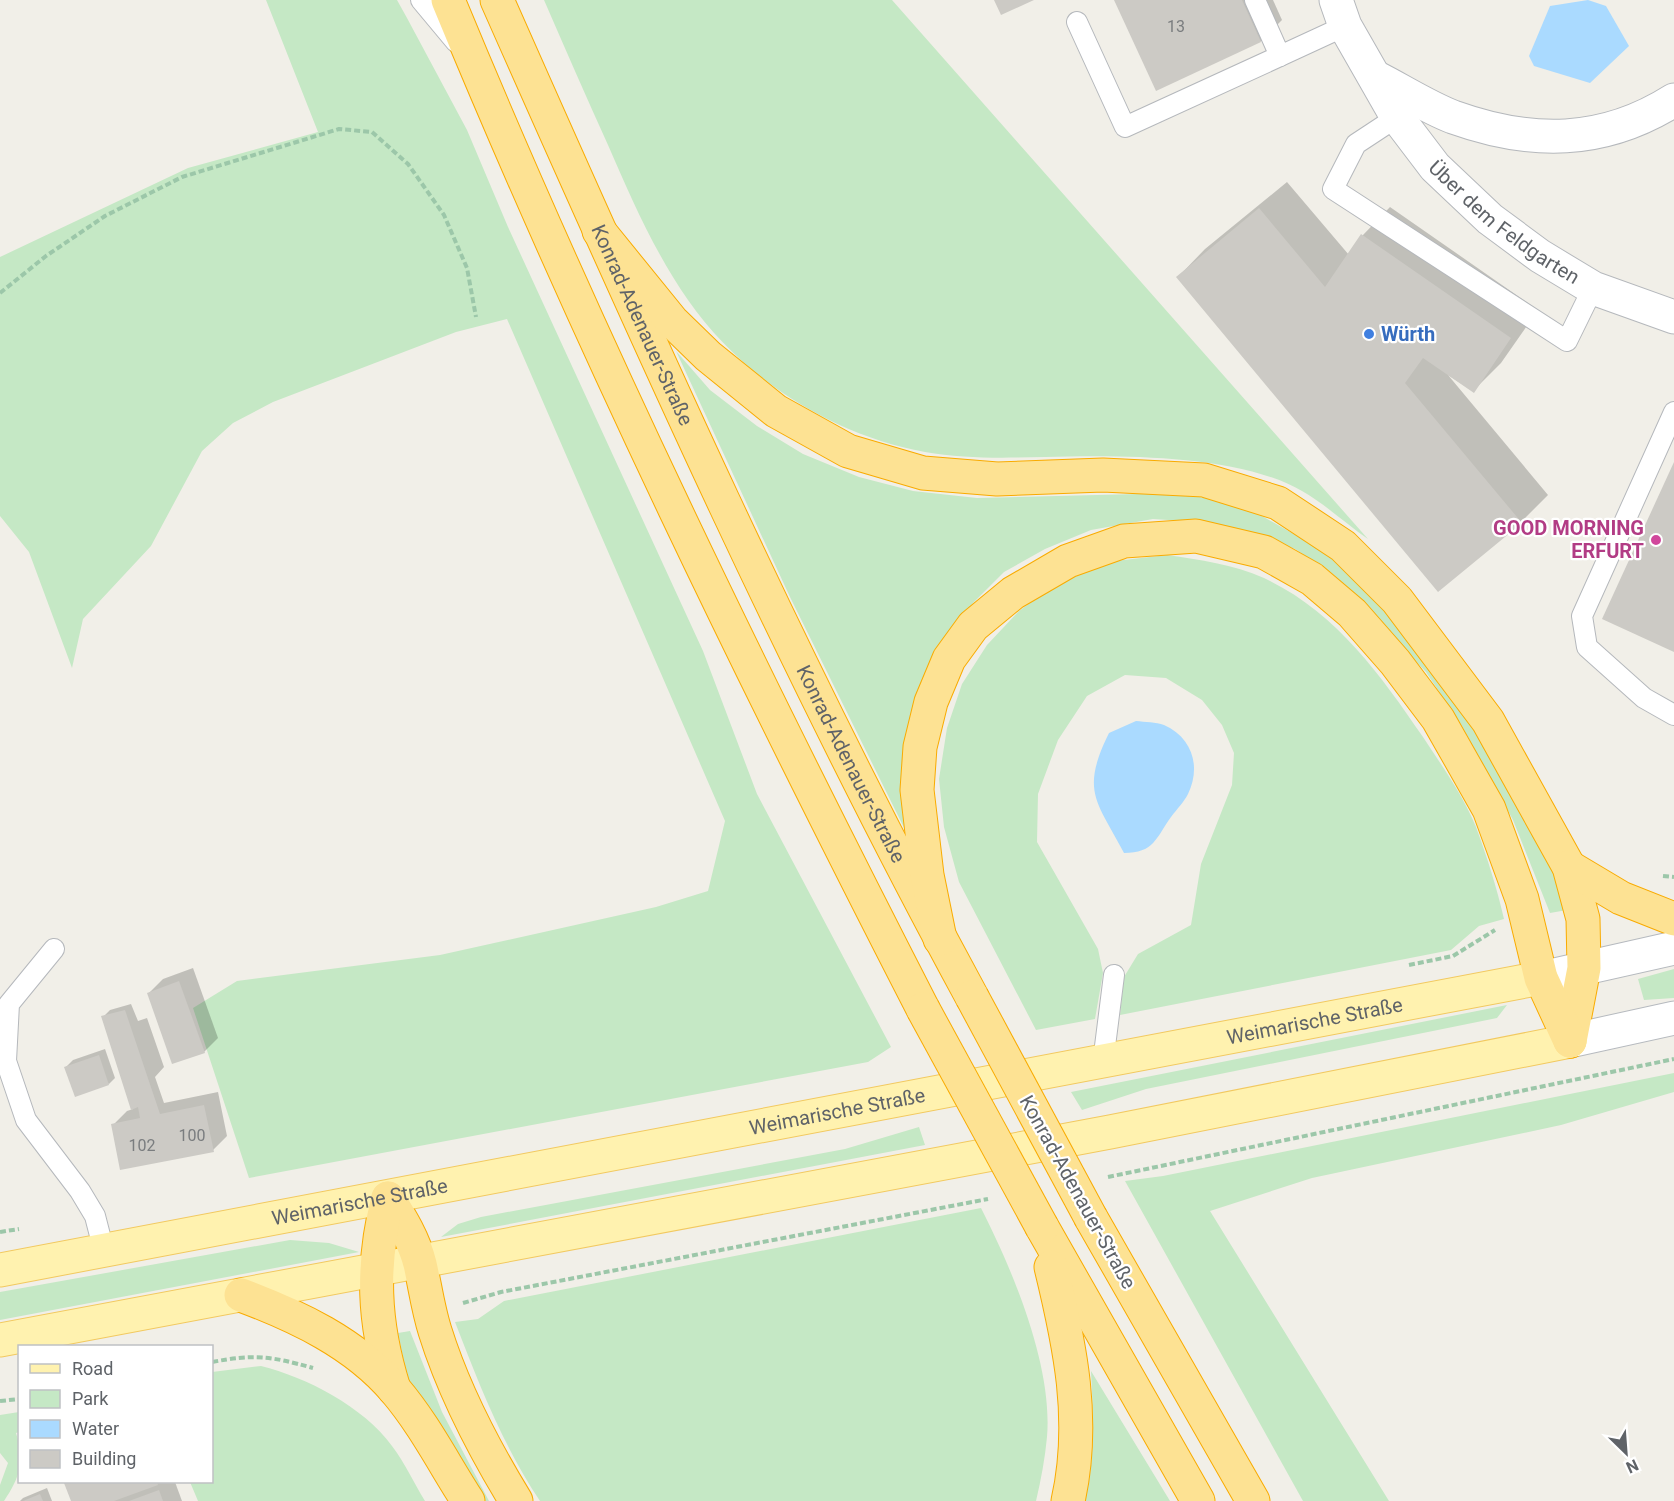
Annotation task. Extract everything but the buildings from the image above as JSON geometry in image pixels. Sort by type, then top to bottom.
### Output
[{"type":"highway","points":[[448,0],[591,328],[692,548],[814,796],[923,1009],[1042,1227],[1198,1501]]},
{"type":"highway","name":"Konrad-Adenauer-Straße","points":[[497,0],[651,349],[796,656],[940,939],[1091,1218],[1253,1501]]},
{"type":"highway","points":[[599,231],[672,321],[708,356],[776,411],[848,451],[923,473],[997,479],[1103,475],[1204,480],[1278,503],[1343,546],[1397,600],[1488,721],[1569,867],[1583,919],[1584,968],[1570,1041]]},
{"type":"highway","points":[[940,939],[927,875],[917,790],[920,747],[931,702],[950,659],[973,626],[1013,593],[1068,561],[1125,541],[1196,537],[1264,552],[1312,579],[1352,613],[1395,662],[1438,719],[1489,809],[1522,899],[1541,978],[1570,1041]]},
{"type":"highway","points":[[1569,867],[1621,898],[1674,920]]},
{"type":"highway","points":[[388,1198],[407,1230],[419,1262],[434,1330],[446,1365],[482,1445],[516,1501]]},
{"type":"highway","points":[[388,1198],[379,1235],[375,1270],[382,1350],[394,1389]]},
{"type":"highway","points":[[1042,1227],[1064,1320],[1075,1382],[1078,1425],[1075,1467],[1068,1501]]},
{"type":"highway","points":[[241,1295],[292,1314],[321,1331],[368,1366],[394,1389],[424,1429],[468,1501]]},
{"type":"main road","name":"Weimarische Straße","points":[[0,1270],[1541,978]]},
{"type":"main road","points":[[0,1340],[1122,1130],[1570,1041]]},
{"type":"street","name":"Über dem Feldgarten","points":[[1341,13],[1397,117],[1435,167],[1490,219],[1540,256],[1593,288],[1674,317]]},
{"type":"street","points":[[1375,77],[1452,116],[1513,135],[1565,138],[1605,129],[1653,113],[1674,100]]},
{"type":"street","name":"Weimarische Straße","points":[[1541,978],[1674,948]]},
{"type":"street","points":[[1570,1041],[1674,1018]]},
{"type":"lane","points":[[421,0],[475,64]]},
{"type":"lane","points":[[1255,0],[1280,56]]},
{"type":"lane","points":[[1077,22],[1125,127],[1280,56],[1341,13]]},
{"type":"lane","points":[[1397,117],[1356,144],[1333,189],[1567,340],[1593,288]]},
{"type":"lane","points":[[1674,412],[1582,616],[1587,647],[1644,698],[1674,715]]},
{"type":"lane","points":[[54,949],[9,1004],[6,1061],[26,1120],[80,1191],[95,1216],[104,1251]]},
{"type":"lane","points":[[1103,1062],[1114,975]]},
{"type":"path","points":[[0,293],[46,256],[105,216],[182,177],[339,129],[372,132],[408,164],[444,215],[467,268],[476,317]]},
{"type":"path","points":[[213,1362],[251,1355],[286,1360],[320,1370]]},
{"type":"path","points":[[0,1401],[18,1399]]},
{"type":"green space","points":[[266,0],[397,0],[467,130],[508,227],[703,651],[757,794],[891,1047],[868,1062],[249,1178],[193,1008],[237,981],[440,955],[656,907],[708,891],[725,821],[507,319],[456,332],[273,402],[233,423],[202,451],[151,546],[83,619],[72,668],[29,552],[0,516],[0,257],[188,168],[318,132]]},
{"type":"green space","points":[[544,0],[892,0],[1368,539],[1302,491],[1276,479],[1245,470],[1212,463],[1142,457],[985,458],[925,452],[890,444],[856,432],[792,399],[762,378],[735,354],[710,328],[676,281],[634,204]]},
{"type":"green space","points":[[676,351],[710,390],[757,426],[803,454],[859,477],[913,491],[977,498],[1178,493],[1221,501],[1262,516],[1336,558],[1372,594],[1481,738],[1523,818],[1559,877],[1567,910],[1550,913],[1513,820],[1462,726],[1426,672],[1334,575],[1295,549],[1253,533],[1199,522],[1153,519],[1091,530],[1045,549],[1004,572],[974,602],[948,635],[915,850],[790,597]]},
{"type":"green space","points":[[1167,555],[1228,566],[1264,578],[1313,608],[1354,646],[1407,713],[1465,804],[1484,850],[1504,919],[1479,926],[1451,950],[1120,1015],[1124,977],[1138,954],[1191,925],[1201,864],[1232,785],[1234,753],[1222,725],[1202,700],[1166,678],[1125,675],[1087,696],[1058,740],[1038,794],[1037,842],[1098,949],[1103,973],[1095,1019],[1036,1030],[959,882],[944,827],[939,779],[947,728],[962,684],[987,645],[1019,611],[1064,578],[1115,561]]},
{"type":"green space","points":[[1674,969],[1674,998],[1644,1000],[1638,979]]},
{"type":"green space","points":[[1507,1005],[1497,1018],[1146,1089],[1082,1110],[1071,1092]]},
{"type":"green space","points":[[1674,1073],[1674,1092],[1561,1125],[1312,1178],[1210,1211],[1389,1501],[1303,1501],[1125,1181],[1163,1176]]},
{"type":"green space","points":[[919,1127],[925,1145],[441,1237],[458,1224],[481,1217],[845,1149]]},
{"type":"green space","points":[[981,1208],[1018,1289],[1044,1380],[1047,1437],[1036,1501],[540,1501],[503,1437],[455,1322],[478,1319],[504,1301]]},
{"type":"green space","points":[[290,1240],[329,1243],[359,1252],[0,1320],[0,1292]]},
{"type":"green space","points":[[410,1331],[442,1412],[489,1501],[483,1501],[408,1382],[398,1333]]},
{"type":"green space","points":[[261,1366],[315,1386],[350,1406],[380,1432],[397,1453],[425,1501],[198,1501],[190,1483],[213,1483],[213,1372]]},
{"type":"green space","points":[[1091,1371],[1170,1501],[1085,1501],[1092,1452]]},
{"type":"green space","points":[[18,1412],[18,1432],[16,1433],[18,1473],[4,1501],[0,1501],[0,1485],[8,1463],[0,1453],[0,1415]]},
{"type":"water","points":[[1588,0],[1606,6],[1629,46],[1590,83],[1534,66],[1529,56],[1550,6]]},
{"type":"water","points":[[1136,721],[1164,725],[1182,737],[1192,754],[1194,774],[1186,797],[1153,843],[1142,850],[1124,853],[1100,808],[1094,783],[1095,769],[1109,733]]},
{"type":"place","name":"Würth","points":[[1369,334]]},
{"type":"place","name":"GOOD MORNING ERFURT","points":[[1656,540]]}]
